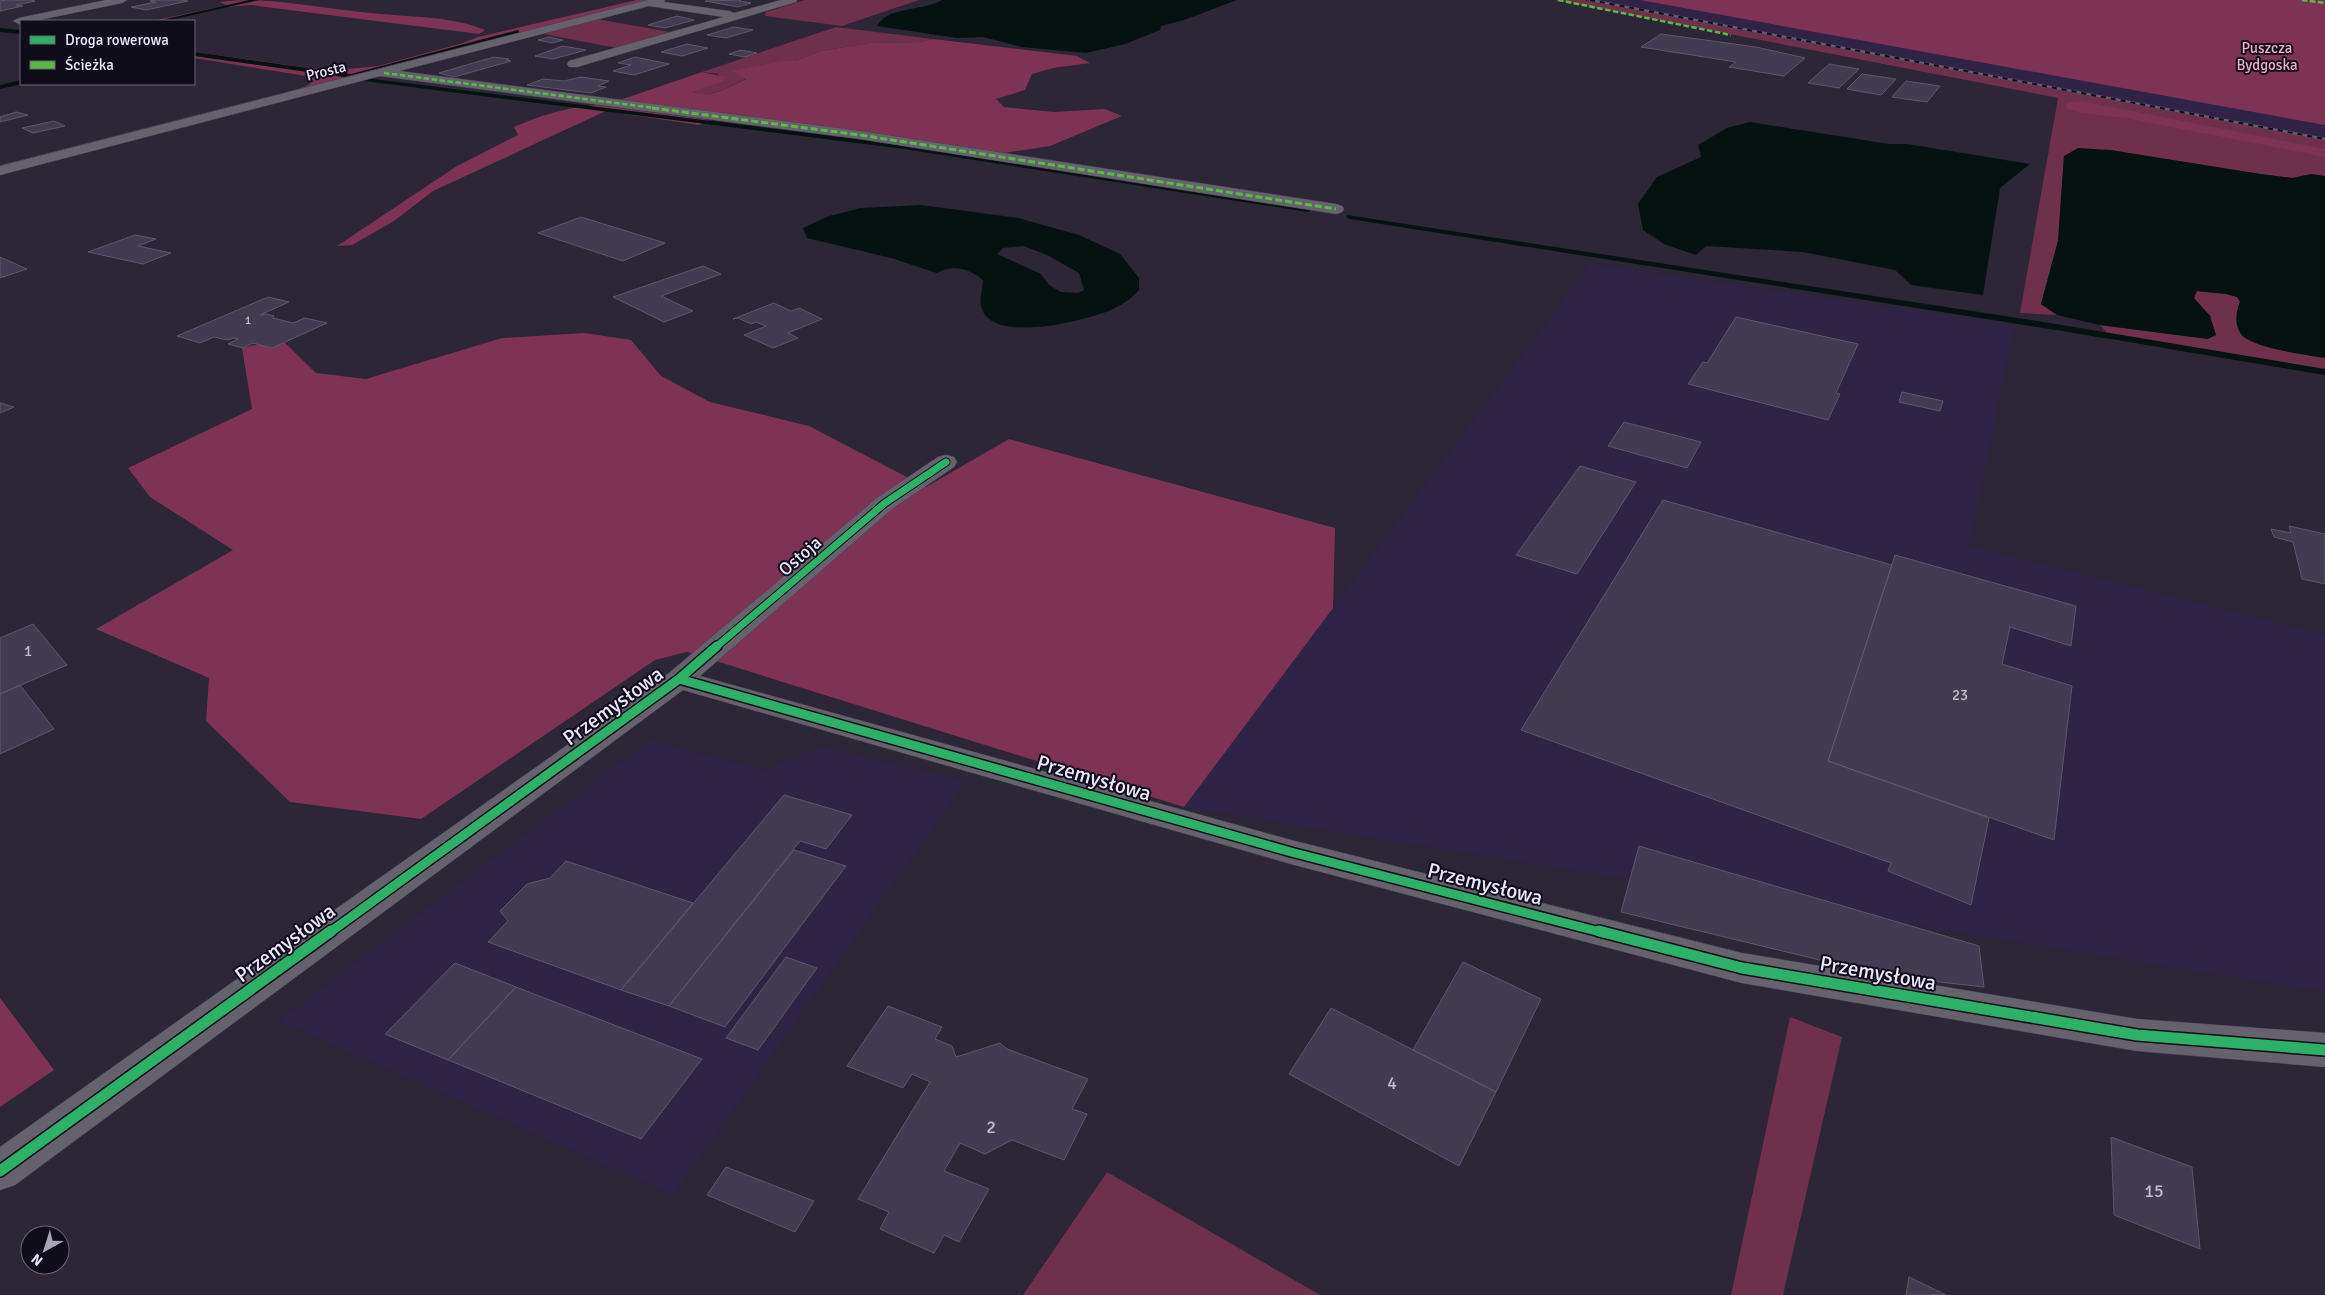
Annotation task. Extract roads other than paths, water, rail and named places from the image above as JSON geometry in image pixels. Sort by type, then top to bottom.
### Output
[{"type":"street","points":[[24,20],[122,0]]},
{"type":"street","points":[[573,64],[792,0]]},
{"type":"street","points":[[655,1],[738,16]]},
{"type":"street","name":"Prosta","points":[[0,172],[655,1]]},
{"type":"street","points":[[384,73],[870,137],[1336,208]]},
{"type":"street","name":"Ostoja","points":[[679,679],[885,503],[946,462]]},
{"type":"street","name":"Przemysłowa","points":[[0,1170],[679,679],[1291,852],[1742,968],[2137,1035],[2325,1050]]},
{"type":"waterway","points":[[165,20],[256,0]]},
{"type":"waterway","points":[[0,30],[20,32]]},
{"type":"waterway","points":[[195,54],[351,76],[518,32]]},
{"type":"waterway","points":[[366,80],[904,147],[1308,210]]},
{"type":"waterway","points":[[0,87],[20,82]]},
{"type":"waterway","points":[[1350,217],[2056,327],[2325,372]]},
{"type":"railway","points":[[1590,0],[2325,139]]},
{"type":"park label","name":"Puszcza Bydgoska","points":[[2267,56]]}]
